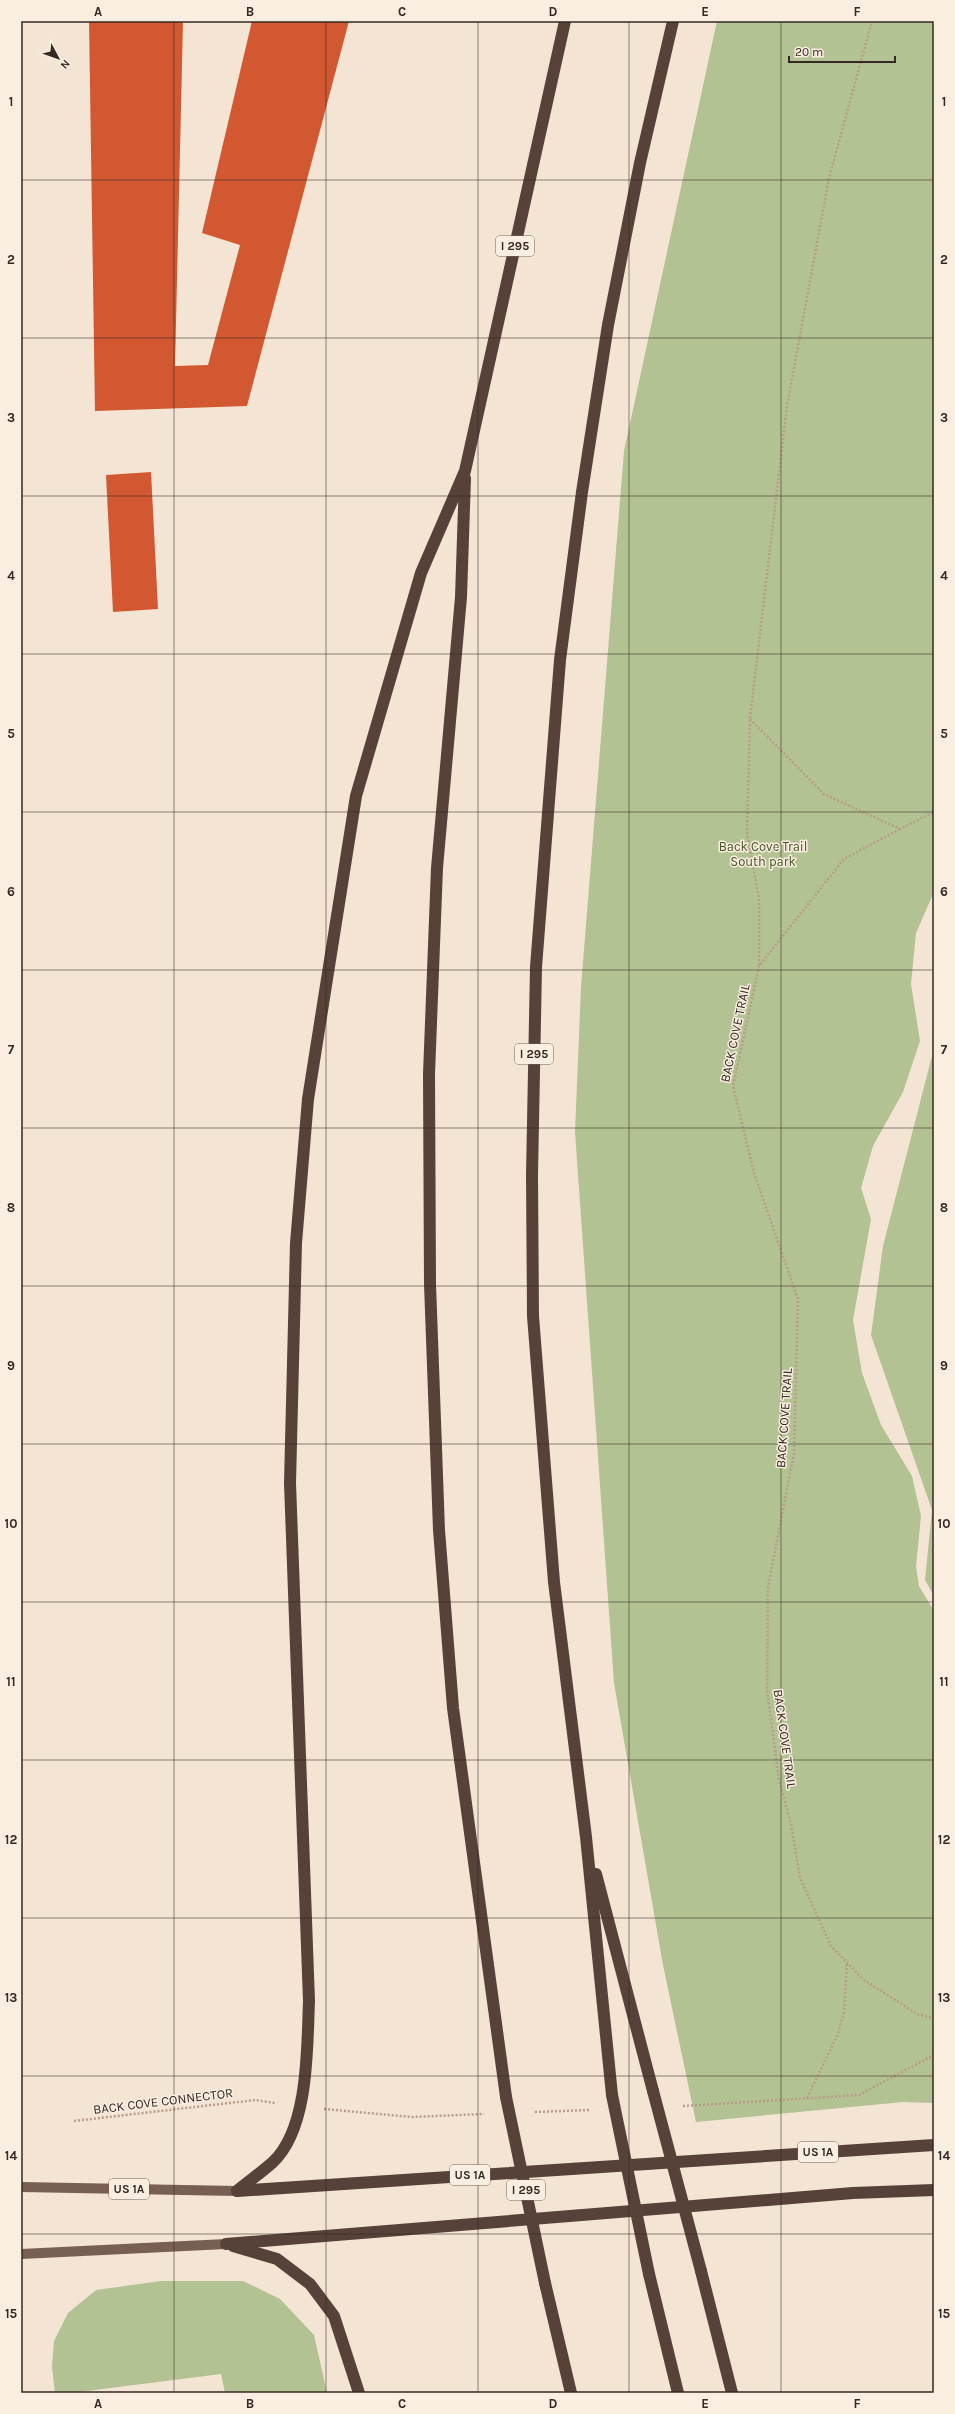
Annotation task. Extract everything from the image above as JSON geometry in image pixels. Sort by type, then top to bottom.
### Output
[{"type":"highway","name":"I 295","points":[[565,21],[465,471],[461,597],[437,868],[429,1074],[430,1284],[438,1530],[453,1708],[506,2096],[545,2283],[571,2393]]},
{"type":"highway","name":"I 295","points":[[673,21],[640,162],[610,317],[582,492],[560,660],[536,967],[532,1175],[533,1316],[554,1582],[586,1837],[612,2095],[649,2274],[678,2393]]},
{"type":"highway","points":[[237,2190],[274,2161],[290,2135],[302,2106],[306,2061],[309,2001],[290,1483],[296,1243],[308,1099],[356,796],[421,573],[465,471]]},
{"type":"highway","points":[[586,1837],[732,2393]]},
{"type":"highway","name":"US 1A","points":[[237,2190],[934,2145]]},
{"type":"highway","points":[[226,2244],[853,2193],[934,2190]]},
{"type":"highway","points":[[226,2244],[277,2259],[310,2284],[334,2316],[359,2393]]},
{"type":"main road","name":"US 1A","points":[[21,2187],[237,2190]]},
{"type":"main road","points":[[21,2254],[226,2244]]},
{"type":"path","points":[[759,966],[759,899],[746,832],[750,718],[787,406],[830,178],[872,21]]},
{"type":"path","points":[[750,718],[824,794],[900,829]]},
{"type":"path","name":"BACK COVE TRAIL","points":[[934,812],[844,859],[759,966],[733,1086],[754,1173],[798,1299],[794,1452],[768,1587],[767,1690],[779,1780],[791,1824],[800,1878],[831,1946],[847,1963],[864,1980],[917,2014],[934,2018]]},
{"type":"path","points":[[806,2099],[838,2036],[844,2012],[847,1963]]},
{"type":"path","name":"BACK COVE CONNECTOR","points":[[74,2121],[255,2100]]},
{"type":"green space","name":"Back Cove Trail South park","points":[[717,21],[934,21],[934,892],[916,933],[911,984],[920,1041],[903,1092],[873,1146],[861,1188],[871,1219],[853,1320],[862,1373],[881,1425],[912,1476],[921,1516],[916,1567],[919,1586],[934,1611],[934,2103],[903,2102],[696,2122],[663,1965],[614,1683],[575,1132],[581,987],[624,451]]},
{"type":"green space","points":[[934,973],[934,1596],[925,1580],[932,1510],[871,1335],[883,1246],[932,1056]]},
{"type":"green space","points":[[161,2281],[243,2281],[280,2299],[314,2335],[327,2393],[225,2393],[221,2374],[71,2393],[55,2393],[52,2367],[54,2341],[68,2313],[96,2290]]},
{"type":"building","points":[[89,21],[183,21],[175,366],[208,365],[240,245],[202,233],[252,21],[349,21],[247,406],[95,411]]},
{"type":"building","points":[[151,472],[158,609],[113,612],[106,475]]}]
